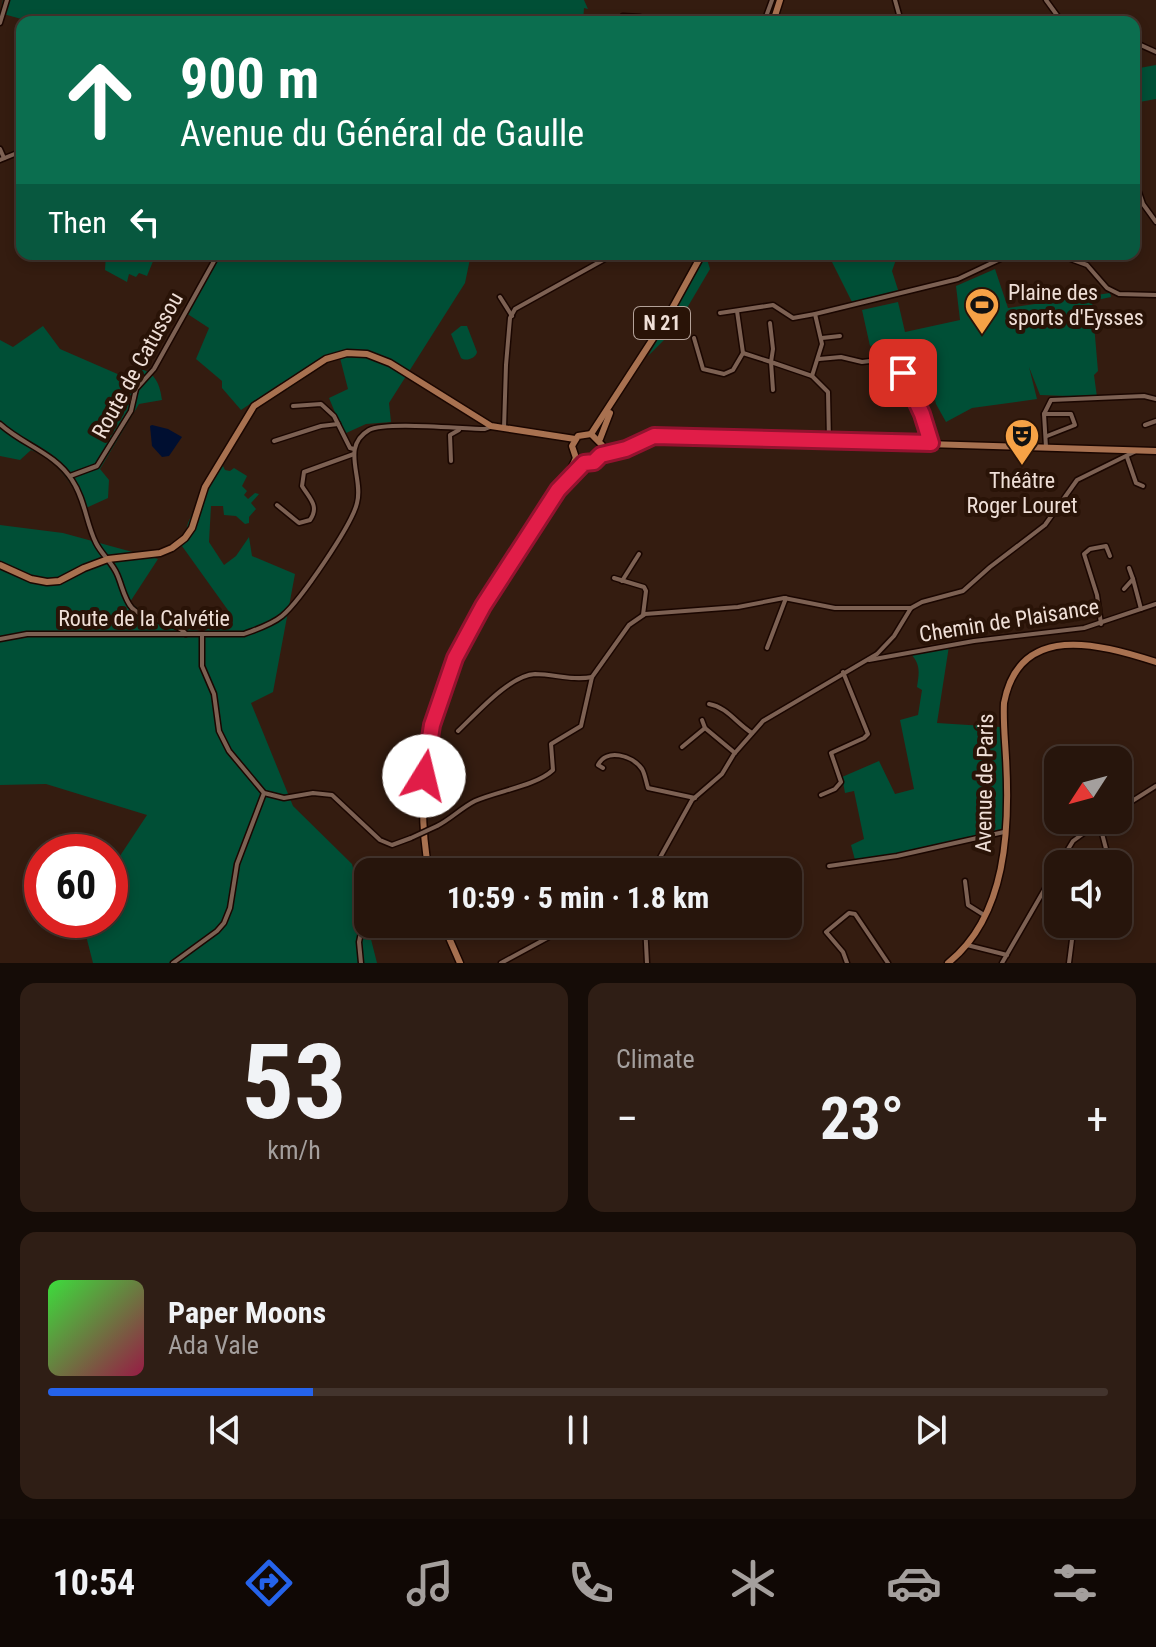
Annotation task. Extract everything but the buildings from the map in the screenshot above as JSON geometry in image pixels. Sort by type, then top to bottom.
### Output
[{"type":"main road","name":"N 21","points":[[591,434],[699,260]]},
{"type":"main road","points":[[0,565],[31,579],[59,581],[108,559],[160,553],[172,548],[192,528],[205,487],[247,415],[262,399],[326,359],[347,353],[367,354],[378,359],[491,426],[575,439]]},
{"type":"main road","name":"N 21","points":[[601,442],[620,391]]},
{"type":"main road","points":[[531,432],[565,444],[584,463],[594,462],[601,455],[626,449],[654,436],[1156,451]]},
{"type":"main road","points":[[572,451],[575,439],[582,434],[591,434],[601,442],[626,449]]},
{"type":"main road","points":[[601,442],[601,455]]},
{"type":"main road","points":[[428,858],[424,776],[439,699],[466,637],[576,458]]},
{"type":"main road","points":[[558,490],[584,463]]},
{"type":"main road","name":"Avenue de Paris","points":[[948,963],[967,945],[986,916],[997,883],[1004,832],[1007,771],[1003,716],[1006,690],[1017,670],[1044,649],[1069,644],[1109,648],[1156,662]]},
{"type":"main road","points":[[449,938],[460,963]]},
{"type":"street","points":[[0,23],[7,0]]},
{"type":"street","points":[[0,149],[2,159]]},
{"type":"street","points":[[1140,195],[1156,222]]},
{"type":"street","name":"Route de Catussou","points":[[70,476],[97,466],[131,411],[136,389],[154,369],[215,260]]},
{"type":"street","points":[[504,430],[504,389],[512,316],[524,302],[603,260]]},
{"type":"street","points":[[720,313],[773,305],[793,318],[815,314],[958,279],[993,260]]},
{"type":"street","points":[[1073,260],[1087,265],[1107,288],[1119,294],[1156,295]]},
{"type":"street","points":[[500,297],[512,316]]},
{"type":"street","points":[[694,338],[703,369],[728,373],[736,368],[743,353],[737,311]]},
{"type":"street","points":[[812,376],[819,359],[822,338],[815,314]]},
{"type":"street","points":[[770,323],[773,390]]},
{"type":"street","points":[[822,338],[840,336]]},
{"type":"street","points":[[743,353],[812,376],[829,395],[829,441]]},
{"type":"street","points":[[819,359],[878,360],[899,367],[922,414],[931,443]]},
{"type":"street","points":[[772,371],[779,365]]},
{"type":"street","points":[[1046,447],[1044,414],[1051,400],[1144,396],[1156,399]]},
{"type":"street","points":[[293,406],[321,404],[330,410],[354,451]]},
{"type":"street","points":[[1044,414],[1071,414],[1075,425],[1046,437]]},
{"type":"street","points":[[1145,425],[1156,421]]},
{"type":"street","points":[[0,424],[25,444],[50,455],[70,476],[78,488],[97,545],[116,571],[130,606],[152,620],[181,629],[186,634]]},
{"type":"street","points":[[274,441],[321,426],[338,424]]},
{"type":"street","points":[[354,451],[358,440],[373,428],[485,429],[491,426]]},
{"type":"street","points":[[451,461],[450,434],[460,429]]},
{"type":"street","points":[[202,634],[201,659],[214,694],[219,731],[229,751],[264,793],[284,798],[313,793],[332,795],[384,843],[401,844],[437,826],[470,803],[549,774],[555,764],[551,744],[581,726],[592,677],[629,625],[643,615],[738,607],[786,598],[835,608],[911,608],[963,591],[1045,525],[1077,480],[1136,450]]},
{"type":"street","points":[[277,505],[299,523],[310,520],[315,510],[314,503],[302,486],[304,472],[307,468],[354,451]]},
{"type":"street","name":"Route de la Calvétie","points":[[0,639],[27,634],[244,634],[266,626],[290,608],[356,508],[359,489],[354,451]]},
{"type":"street","points":[[1127,457],[1136,483],[1143,486]]},
{"type":"street","points":[[1101,624],[1097,595],[1084,554],[1086,550],[1106,546],[1110,556]]},
{"type":"street","points":[[622,581],[639,554]]},
{"type":"street","points":[[1129,568],[1141,609]]},
{"type":"street","points":[[614,578],[644,587],[643,615]]},
{"type":"street","points":[[1124,589],[1133,579]]},
{"type":"street","points":[[767,648],[786,598]]},
{"type":"street","name":"Chemin de Plaisance","points":[[866,661],[974,641],[1066,632],[1101,624],[1156,604]]},
{"type":"street","points":[[660,858],[695,798],[722,774],[752,733],[779,709],[877,654],[894,636],[911,608]]},
{"type":"street","points":[[1066,632],[1069,644]]},
{"type":"street","points":[[821,795],[835,789],[841,782],[831,753],[868,734],[843,672]]},
{"type":"street","points":[[458,731],[504,688],[528,675],[578,680],[592,677]]},
{"type":"street","points":[[709,704],[721,706],[739,725],[752,733]]},
{"type":"street","points":[[702,720],[705,728],[735,753]]},
{"type":"street","points":[[682,747],[705,728]]},
{"type":"street","points":[[603,768],[598,765],[601,758],[620,755],[642,770],[648,788],[695,798]]},
{"type":"street","points":[[1132,801],[1156,786]]},
{"type":"street","points":[[173,963],[224,923],[230,908],[237,864],[264,793]]},
{"type":"street","points":[[829,866],[897,856],[1004,832]]},
{"type":"street","points":[[965,881],[968,905],[986,916]]},
{"type":"street","points":[[1002,963],[1044,890]]},
{"type":"street","points":[[847,963],[843,952],[826,931],[852,913],[888,963]]},
{"type":"street","points":[[359,938],[361,963]]},
{"type":"street","points":[[501,963],[547,938]]},
{"type":"street","points":[[646,938],[647,963]]},
{"type":"street","points":[[1069,963],[1072,938]]},
{"type":"street","points":[[967,945],[1007,955]]},
{"type":"green space","points":[[3,0],[584,0],[588,9],[584,8],[583,16],[16,18],[0,13]]},
{"type":"green space","points":[[1156,65],[1156,99],[1140,102],[1140,68]]},
{"type":"green space","points":[[106,260],[154,260],[147,276],[129,274],[127,282],[105,270]]},
{"type":"green space","points":[[215,260],[470,260],[465,283],[389,403],[391,422],[366,424],[344,434],[329,398],[348,389],[340,358],[322,365],[287,390],[281,383],[241,410],[222,388],[222,381],[196,359],[209,328],[186,313],[217,261]]},
{"type":"green space","points":[[704,260],[707,260],[710,269],[674,330],[648,356]]},
{"type":"green space","points":[[831,260],[896,260],[892,271],[899,293],[853,304]]},
{"type":"green space","name":"Plaine des sports d'Eysses","points":[[995,269],[1008,308],[1110,293],[1111,297],[1092,301],[1097,397],[1040,395],[1029,367],[1037,399],[972,408],[946,422],[936,404],[927,365],[906,369],[899,339],[870,346],[862,310],[898,302],[905,332],[960,320],[956,286]]},
{"type":"green space","points":[[43,326],[60,349],[129,379],[140,369],[145,371],[156,380],[160,389],[162,400],[139,404],[100,469],[109,480],[108,498],[86,508],[63,474],[41,455],[31,450],[20,460],[0,456],[0,340],[13,347]]},
{"type":"green space","points":[[461,326],[467,326],[477,352],[468,359],[461,358],[451,334]]},
{"type":"green space","points":[[222,464],[225,470],[234,468],[247,476],[242,486],[247,491],[244,495],[248,499],[255,493],[259,494],[251,503],[256,509],[249,517],[249,523],[245,524],[236,516],[224,515],[223,506],[211,506],[209,542],[224,565],[236,556],[249,537],[252,556],[295,574],[273,692],[251,703],[293,806],[352,864],[354,938],[371,938],[377,963],[93,963],[87,938],[128,938],[128,844],[147,815],[46,784],[0,785],[0,525],[63,533],[158,559],[130,602],[145,614],[203,632],[230,613],[182,546],[188,523],[213,466]]},
{"type":"green space","points":[[949,646],[937,723],[1000,727],[1003,829],[894,855],[855,860],[851,845],[864,839],[854,791],[845,793],[842,777],[879,761],[895,794],[914,789],[900,720],[918,715],[922,690],[917,687],[918,666],[911,654]]},
{"type":"water","points":[[152,425],[182,437],[169,456],[162,457],[152,446]]},
{"type":"place","name":"Plaine des sports d'Eysses","points":[[982,336]]},
{"type":"place","name":"Théâtre Roger Louret","points":[[1022,467]]},
{"type":"route","points":[[424,776],[432,725],[455,658],[483,606],[558,490],[584,463],[594,462],[601,455],[626,449],[654,436],[931,443],[922,414],[903,373]]}]
